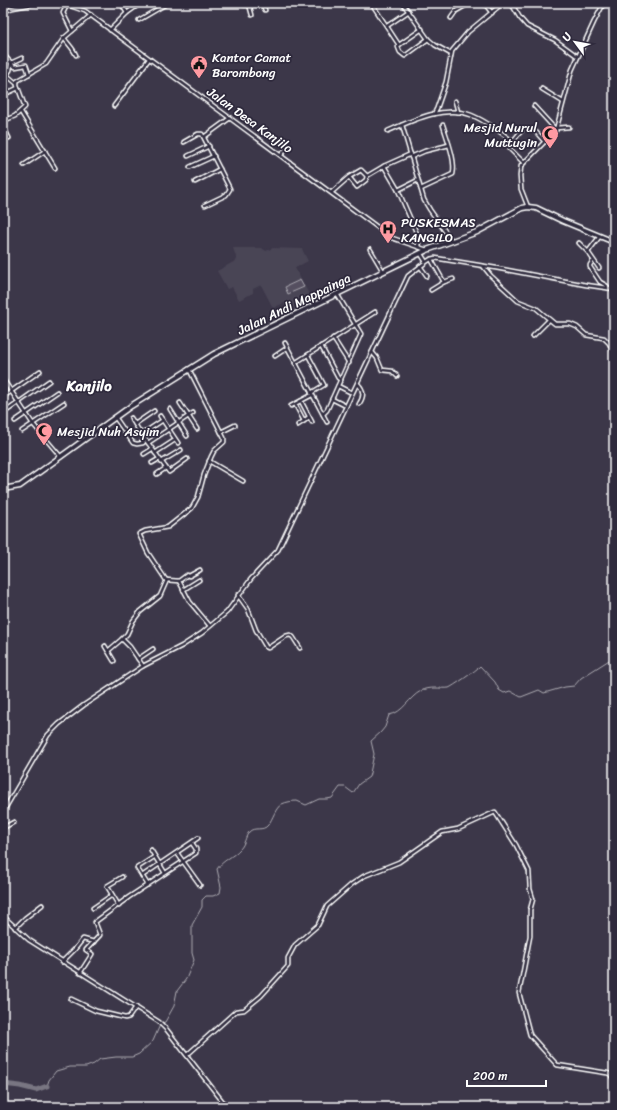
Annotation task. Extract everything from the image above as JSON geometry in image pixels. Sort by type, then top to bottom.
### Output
[{"type":"main road","points":[[528,207],[540,209],[563,221],[614,242]]},
{"type":"main road","name":"Jalan Andi Mappainga","points":[[3,489],[20,486],[115,417],[214,354],[427,250],[477,232],[509,214],[528,207]]},
{"type":"street","points":[[3,12],[12,8],[38,3]]},
{"type":"street","name":"Jalan Desa Kanjilo","points":[[62,3],[81,9],[91,15],[332,192],[392,238],[427,250]]},
{"type":"street","points":[[121,3],[127,13]]},
{"type":"street","points":[[110,30],[127,13],[140,3]]},
{"type":"street","points":[[139,20],[168,3]]},
{"type":"street","points":[[244,3],[245,5],[253,3]]},
{"type":"street","points":[[262,3],[265,10]]},
{"type":"street","points":[[451,18],[456,11],[470,3]]},
{"type":"street","points":[[484,3],[492,13]]},
{"type":"street","points":[[433,114],[437,108],[446,82],[451,54],[454,47],[503,3]]},
{"type":"street","points":[[511,3],[527,26],[555,40],[577,56]]},
{"type":"street","points":[[528,207],[520,185],[520,171],[523,162],[556,129],[577,56],[604,3]]},
{"type":"street","points":[[67,4],[63,12],[72,31]]},
{"type":"street","points":[[249,4],[252,15]]},
{"type":"street","points":[[404,4],[428,40],[451,54]]},
{"type":"street","points":[[374,7],[399,45],[398,47],[400,52],[405,56],[428,40]]},
{"type":"street","points":[[387,26],[409,11]]},
{"type":"street","points":[[16,83],[19,79],[46,64],[64,38],[91,15]]},
{"type":"street","points":[[399,45],[422,30]]},
{"type":"street","points":[[64,38],[70,46],[74,48],[76,55]]},
{"type":"street","points":[[3,54],[16,67],[26,65],[29,74]]},
{"type":"street","points":[[11,63],[22,58]]},
{"type":"street","points":[[114,106],[149,58]]},
{"type":"street","points":[[3,121],[16,116],[21,112],[25,105],[16,83],[7,74],[10,70],[11,63]]},
{"type":"street","points":[[3,95],[18,88]]},
{"type":"street","points":[[542,89],[563,102]]},
{"type":"street","points":[[455,102],[458,112]]},
{"type":"street","points":[[534,106],[556,129]]},
{"type":"street","points":[[21,112],[55,168]]},
{"type":"street","points":[[388,131],[433,114],[458,112],[475,117],[495,128],[514,142],[522,130]]},
{"type":"street","points":[[204,136],[230,118]]},
{"type":"street","points":[[402,125],[418,180],[430,210],[452,240]]},
{"type":"street","points":[[421,189],[453,174],[454,168],[443,125]]},
{"type":"street","points":[[3,126],[9,138]]},
{"type":"street","points":[[556,129],[569,127]]},
{"type":"street","points":[[536,132],[544,141]]},
{"type":"street","points":[[184,142],[200,133],[204,136],[230,189],[230,192],[204,205]]},
{"type":"street","points":[[188,156],[209,146]]},
{"type":"street","points":[[349,177],[357,187],[366,180],[367,176],[384,166],[425,151],[449,146]]},
{"type":"street","points":[[281,155],[286,149]]},
{"type":"street","points":[[510,149],[523,162]]},
{"type":"street","points":[[24,165],[45,151]]},
{"type":"street","points":[[190,167],[214,156]]},
{"type":"street","points":[[384,166],[398,190],[417,234],[419,240],[418,246]]},
{"type":"street","points":[[195,182],[220,169]]},
{"type":"street","points":[[332,192],[349,177],[361,170],[367,176]]},
{"type":"street","points":[[398,190],[418,180]]},
{"type":"street","points":[[588,252],[600,236]]},
{"type":"street","points":[[579,243],[588,252],[599,268]]},
{"type":"street","points":[[370,249],[383,272]]},
{"type":"street","points":[[420,254],[426,262]]},
{"type":"street","points":[[3,812],[51,732],[84,705],[143,666],[182,646],[210,626],[227,612],[238,595],[280,547],[408,276],[426,262],[435,258],[614,289]]},
{"type":"street","points":[[431,259],[444,282]]},
{"type":"street","points":[[592,262],[590,267],[600,282],[608,288]]},
{"type":"street","points":[[420,266],[427,276]]},
{"type":"street","points":[[482,266],[516,299],[536,308],[555,324],[570,324],[586,334],[604,338],[609,343],[614,353]]},
{"type":"street","points":[[431,290],[444,282],[453,279]]},
{"type":"street","points":[[323,414],[332,399],[361,334],[337,294]]},
{"type":"street","points":[[295,363],[375,312]]},
{"type":"street","points":[[533,336],[549,320]]},
{"type":"street","points":[[333,338],[348,363]]},
{"type":"street","points":[[284,343],[327,422]]},
{"type":"street","points":[[321,346],[338,378],[341,380]]},
{"type":"street","points":[[275,356],[287,348]]},
{"type":"street","points":[[372,352],[377,358],[382,370],[392,371],[397,376]]},
{"type":"street","points":[[291,406],[324,386],[308,355]]},
{"type":"street","points":[[189,369],[221,432],[224,442],[214,451],[209,461],[198,497],[192,508],[168,527],[145,531],[139,534],[148,553],[167,580],[178,581],[187,575],[189,576],[200,570]]},
{"type":"street","points":[[3,397],[40,371]]},
{"type":"street","points":[[3,380],[33,424],[61,457]]},
{"type":"street","points":[[8,410],[49,381]]},
{"type":"street","points":[[358,384],[362,388],[363,394],[363,399],[359,404]]},
{"type":"street","points":[[338,386],[350,392]]},
{"type":"street","points":[[14,421],[57,392]]},
{"type":"street","points":[[332,399],[344,405]]},
{"type":"street","points":[[301,401],[312,422]]},
{"type":"street","points":[[22,431],[64,403]]},
{"type":"street","points":[[180,404],[197,429]]},
{"type":"street","points":[[295,404],[304,420]]},
{"type":"street","points":[[170,409],[187,436]]},
{"type":"street","points":[[135,424],[154,411]]},
{"type":"street","points":[[148,443],[193,413]]},
{"type":"street","points":[[160,416],[178,443]]},
{"type":"street","points":[[115,417],[133,443],[143,443],[145,440]]},
{"type":"street","points":[[298,425],[309,417]]},
{"type":"street","points":[[131,418],[154,453],[169,472],[187,459]]},
{"type":"street","points":[[142,434],[163,420]]},
{"type":"street","points":[[221,432],[235,425]]},
{"type":"street","points":[[154,453],[175,440]]},
{"type":"street","points":[[144,454],[152,449]]},
{"type":"street","points":[[161,462],[180,450]]},
{"type":"street","points":[[152,463],[159,459]]},
{"type":"street","points":[[209,461],[243,481]]},
{"type":"street","points":[[157,474],[166,468]]},
{"type":"street","points":[[108,651],[127,634],[134,619],[140,612],[160,596],[167,580]]},
{"type":"street","points":[[183,590],[199,580]]},
{"type":"street","points":[[178,581],[190,602],[210,626]]},
{"type":"street","points":[[238,595],[247,607],[255,628],[266,647],[268,648],[290,635],[300,648]]},
{"type":"street","points":[[122,639],[130,647],[143,666]]},
{"type":"street","points":[[105,646],[114,661]]},
{"type":"street","points":[[138,659],[153,649]]},
{"type":"street","points":[[186,1055],[236,1011],[244,1010],[263,995],[288,966],[288,958],[295,945],[317,926],[325,908],[346,888],[364,876],[403,859],[442,832],[458,829],[495,812],[516,845],[530,873],[530,889],[532,899],[530,910],[530,936],[519,993],[530,1035],[557,1065],[607,1073],[610,1074],[614,1080]]},
{"type":"street","points":[[3,828],[14,822]]},
{"type":"street","points":[[142,876],[198,838]]},
{"type":"street","points":[[80,972],[92,954],[86,950],[100,935],[95,922],[196,853],[196,848],[192,843]]},
{"type":"street","points":[[151,850],[165,873]]},
{"type":"street","points":[[177,853],[200,885]]},
{"type":"street","points":[[148,885],[137,868],[154,857]]},
{"type":"street","points":[[119,906],[107,886],[122,877]]},
{"type":"street","points":[[93,908],[112,895]]},
{"type":"street","points":[[15,928],[42,905]]},
{"type":"street","points":[[3,916],[29,940],[159,1022],[227,1107]]},
{"type":"street","points":[[62,962],[83,939],[94,942]]},
{"type":"street","points":[[71,999],[96,1011],[125,1018],[128,1017],[136,1007]]},
{"type":"shaded area","points":[[233,248],[262,248],[266,251],[273,248],[302,249],[308,261],[295,268],[310,296],[296,306],[299,311],[290,315],[284,303],[273,308],[261,285],[253,289],[253,293],[239,300],[232,287],[227,289],[217,271],[237,260]]},
{"type":"shaded area","points":[[300,280],[304,287],[288,294],[285,287]]},
{"type":"waterway","points":[[162,1023],[165,1022],[174,1006],[177,991],[186,979],[194,960],[192,953],[192,925],[202,907],[202,900],[206,896],[213,896],[220,893],[221,887],[217,869],[222,863],[240,849],[251,830],[266,827],[282,804],[297,801],[306,805],[319,799],[332,798],[340,787],[345,787],[353,793],[359,784],[369,777],[374,754],[371,741],[385,727],[389,715],[394,714],[424,689],[449,688],[480,666],[495,682],[499,690],[504,693],[510,691],[521,697],[539,690],[544,693],[574,686],[581,678],[614,657]]},
{"type":"waterway","points":[[47,1086],[49,1080],[56,1071],[70,1067],[86,1067],[94,1064],[100,1059],[132,1057],[139,1054],[153,1041],[160,1025]]},
{"type":"waterway","points":[[3,1084],[36,1090],[47,1086]]},
{"type":"place","name":"Kantor Camat Barombong","points":[[199,79]]},
{"type":"place","name":"Mesjid Nurul Muttugin","points":[[550,149]]},
{"type":"place","name":"PUSKESMAS KANGILO","points":[[388,244]]},
{"type":"place","name":"Mesjid Nuh Asyim","points":[[44,446]]},
{"type":"district","name":"Kanjilo","points":[[89,386]]}]
